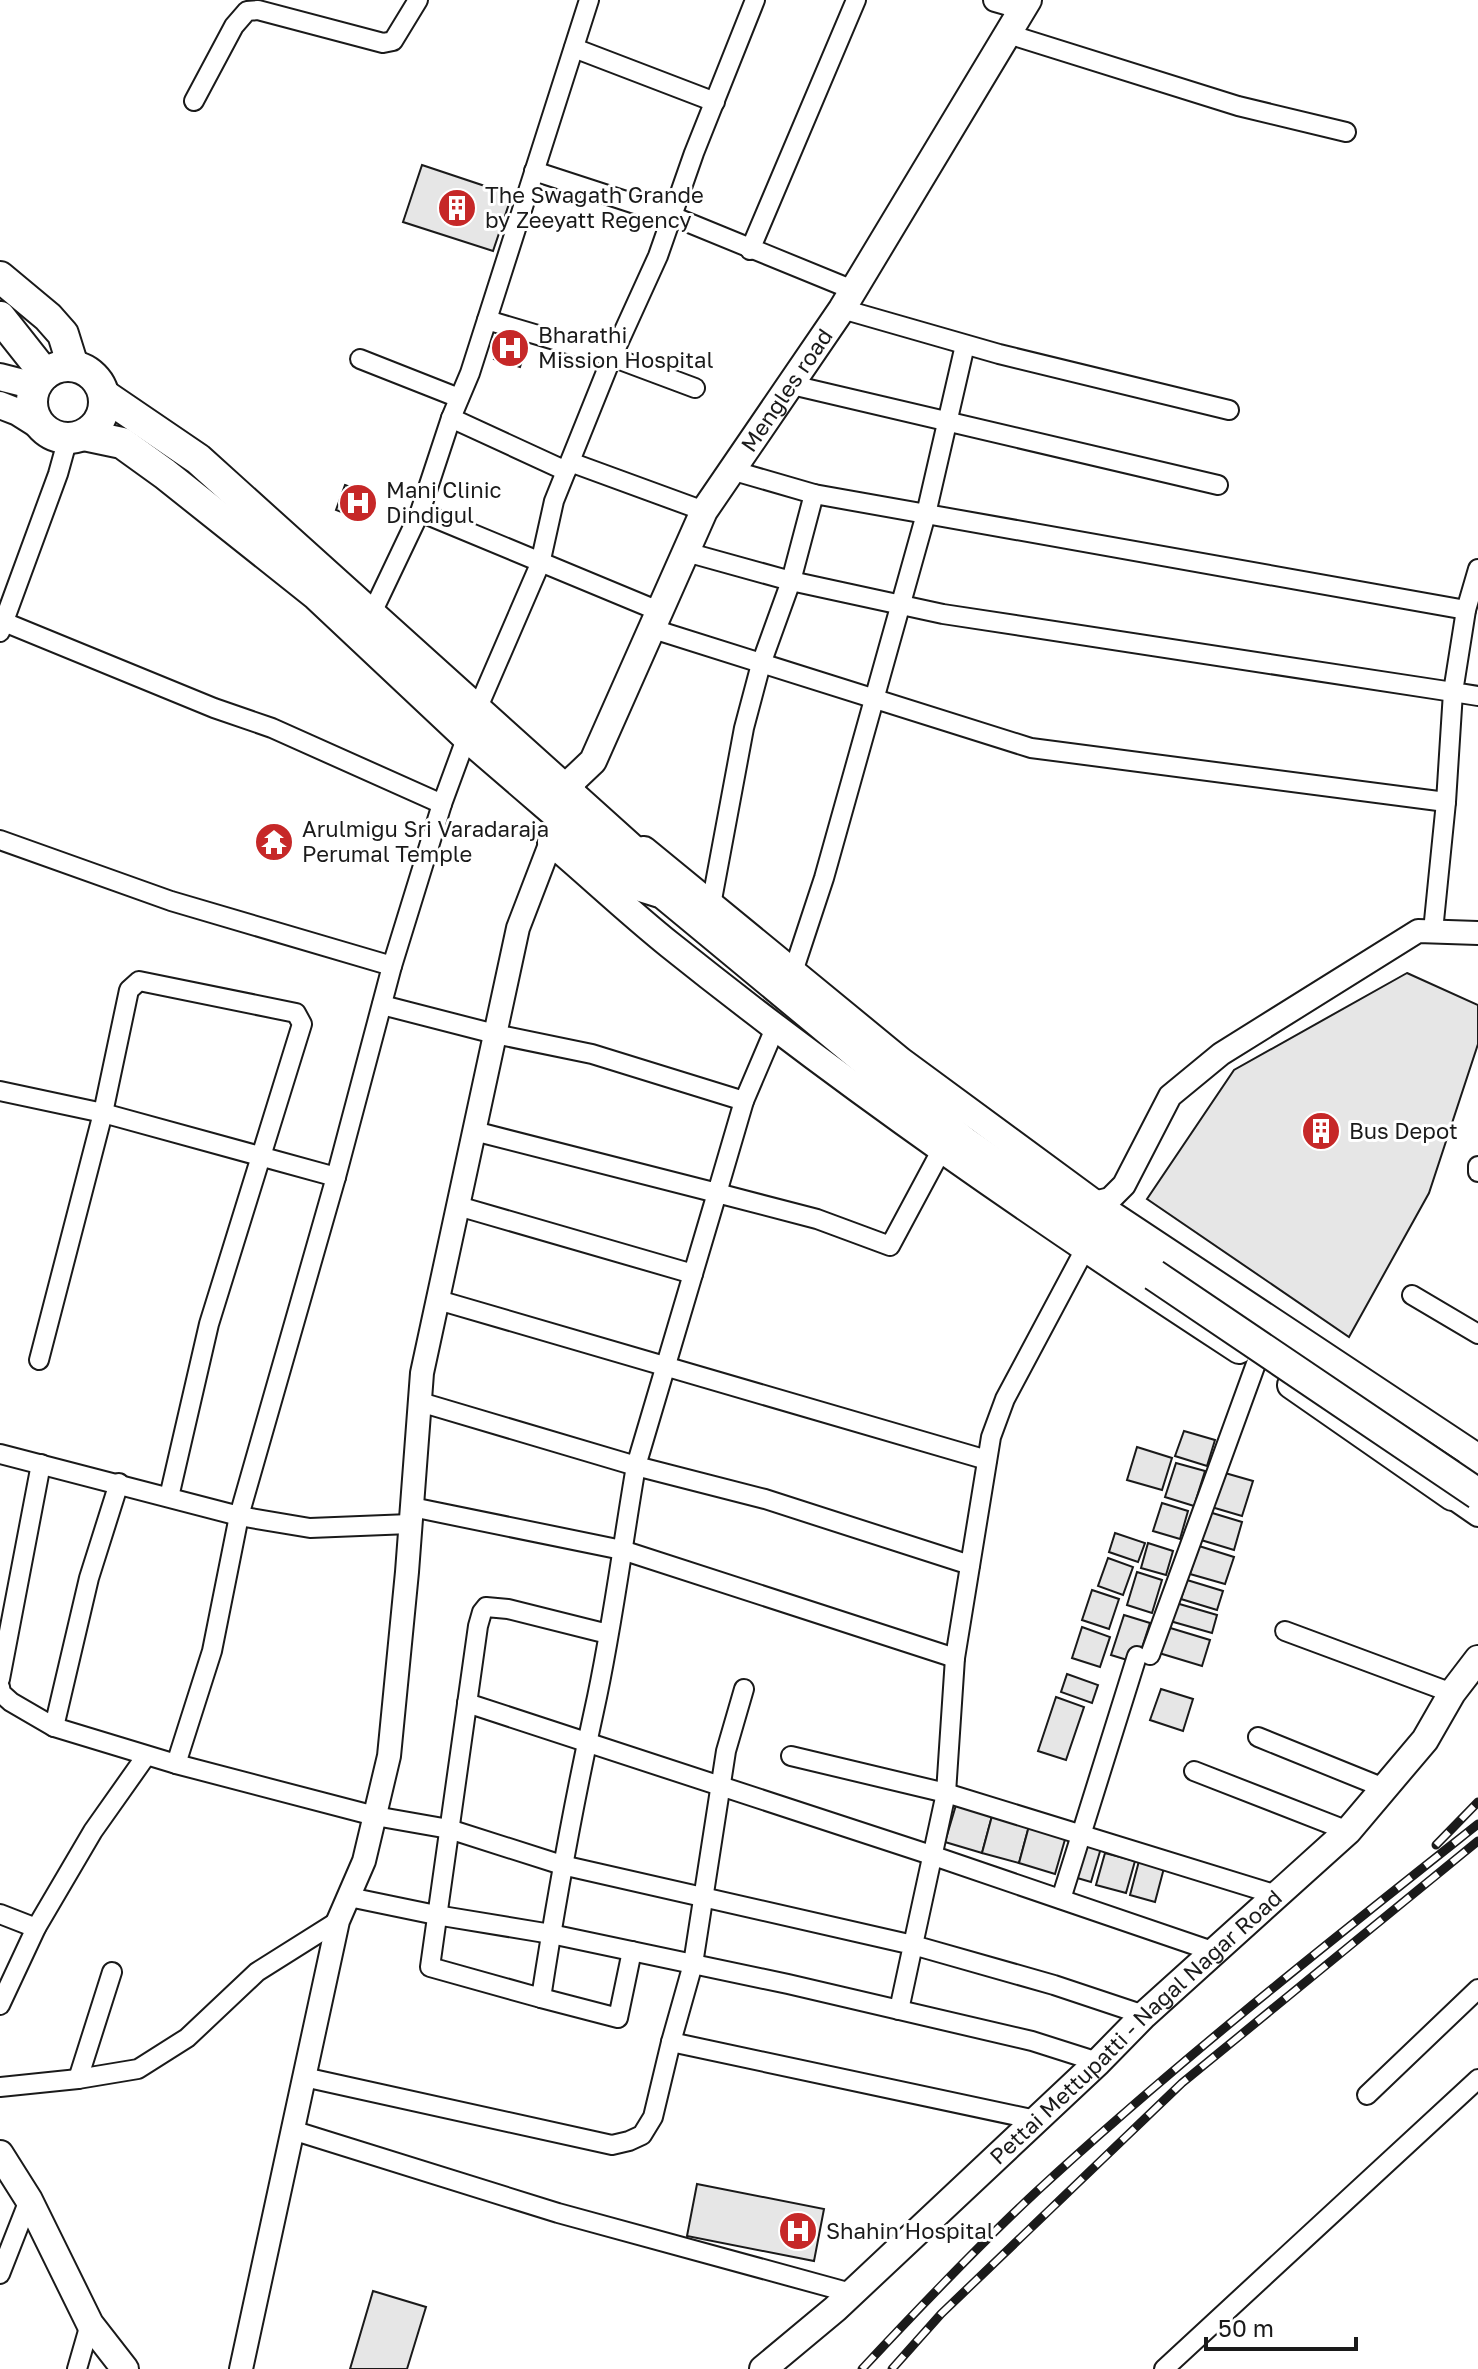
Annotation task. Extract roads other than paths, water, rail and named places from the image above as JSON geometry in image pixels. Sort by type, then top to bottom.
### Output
[{"type":"highway","points":[[0,277],[48,317],[63,334],[51,375],[32,401],[36,419],[65,434],[122,443],[177,483],[472,724],[564,808],[631,883],[700,909],[964,1142],[1465,1496]]},
{"type":"highway","points":[[0,317],[51,375]]},
{"type":"highway","points":[[51,375],[87,371],[98,381],[104,395],[104,410],[97,425],[65,434]]},
{"type":"highway","points":[[104,395],[198,459],[371,615],[472,724]]},
{"type":"main road","name":"Mengles road","points":[[564,808],[593,761],[704,511],[792,385],[847,299],[1026,4]]},
{"type":"main road","points":[[0,377],[51,375]]},
{"type":"main road","points":[[0,405],[65,434]]},
{"type":"main road","points":[[564,808],[605,818],[700,909],[793,972],[901,1061],[1094,1203],[1478,1457],[1465,1496],[1085,1249],[942,1149],[669,945],[564,808]]},
{"type":"main road","points":[[1179,1311],[1203,1275]]},
{"type":"main road","name":"Pettai Mettupatti - Nagal Nagar Road","points":[[763,2369],[851,2293],[1098,2062],[1144,2015],[1348,1831],[1425,1740],[1452,1693],[1478,1659]]},
{"type":"main road","points":[[0,2154],[29,2200],[90,2324],[125,2369]]},
{"type":"street","points":[[194,101],[234,26],[247,11],[258,10],[383,43],[393,41],[418,0]]},
{"type":"street","points":[[371,615],[420,512],[487,320],[589,0]]},
{"type":"street","points":[[176,1764],[212,1651],[239,1516],[336,1177],[392,966],[442,804],[472,724],[540,564],[554,501],[612,357],[658,256],[755,0]]},
{"type":"street","points":[[750,250],[856,0]]},
{"type":"street","points":[[995,0],[1026,4]]},
{"type":"street","points":[[1008,34],[1238,106],[1346,132]]},
{"type":"street","points":[[574,48],[715,102]]},
{"type":"street","points":[[534,171],[672,216],[750,250],[847,299],[965,345],[1229,410]]},
{"type":"street","points":[[487,320],[612,357],[695,388]]},
{"type":"street","points":[[793,972],[824,878],[926,514],[965,345]]},
{"type":"street","points":[[360,359],[459,398]]},
{"type":"street","points":[[792,385],[1218,485]]},
{"type":"street","points":[[451,418],[568,466],[704,511]]},
{"type":"street","points":[[65,434],[58,474],[2,627],[272,728],[442,804]]},
{"type":"street","points":[[731,470],[814,494],[1466,610]]},
{"type":"street","points":[[700,909],[761,664],[791,581],[814,494]]},
{"type":"street","points":[[420,512],[540,564],[657,621],[761,664],[1031,748],[1446,802]]},
{"type":"street","points":[[686,552],[791,581],[943,614],[1478,696]]},
{"type":"street","points":[[1433,931],[1453,692],[1466,610],[1478,569]]},
{"type":"street","points":[[241,2369],[338,1921],[364,1861],[389,1756],[422,1373],[518,928],[564,808]]},
{"type":"street","points":[[0,840],[171,901],[392,966]]},
{"type":"street","points":[[1094,1203],[1110,1199],[1124,1185],[1170,1096],[1211,1062],[1310,996],[1418,931],[1478,933]]},
{"type":"street","points":[[39,1360],[103,1113],[129,990],[133,984],[139,981],[296,1013],[302,1024],[209,1324],[169,1497]]},
{"type":"street","points":[[382,1005],[495,1034],[592,1054],[744,1101]]},
{"type":"street","points":[[541,1998],[562,1865],[608,1634],[636,1466],[744,1101],[776,1026]]},
{"type":"street","points":[[0,1091],[103,1113],[336,1177]]},
{"type":"street","points":[[474,1131],[817,1219],[890,1246],[942,1149]]},
{"type":"street","points":[[458,1206],[693,1274]]},
{"type":"street","points":[[899,2010],[946,1793],[955,1658],[991,1437],[1005,1399],[1085,1249]]},
{"type":"street","points":[[1412,1295],[1478,1334]]},
{"type":"street","points":[[438,1300],[987,1460]]},
{"type":"street","points":[[1061,1899],[1080,1835],[1143,1656],[1257,1361]]},
{"type":"street","points":[[420,1402],[636,1466],[765,1499],[970,1565]]},
{"type":"street","points":[[0,1454],[239,1516],[310,1528],[411,1516],[480,1519],[622,1550],[955,1658]]},
{"type":"street","points":[[41,1464],[0,1688],[11,1702],[54,1727],[146,1756],[375,1816],[449,1829],[562,1865],[913,1945],[1054,1985],[1144,2015]]},
{"type":"street","points":[[54,1727],[89,1578],[119,1483]]},
{"type":"street","points":[[1465,1496],[1478,1515]]},
{"type":"street","points":[[608,1634],[508,1609],[486,1607],[482,1612],[430,1967],[618,2018],[632,1951]]},
{"type":"street","points":[[1285,1631],[1452,1693]]},
{"type":"street","points":[[304,2077],[612,2145],[642,2135],[653,2117],[693,1964],[726,1751],[744,1689]]},
{"type":"street","points":[[467,1703],[1215,1952]]},
{"type":"street","points":[[1258,1737],[1384,1788]]},
{"type":"street","points":[[0,2005],[36,1928],[93,1831],[146,1756]]},
{"type":"street","points":[[791,1756],[946,1793],[1277,1895]]},
{"type":"street","points":[[1194,1771],[1348,1831]]},
{"type":"street","points":[[349,1897],[693,1964],[1032,2041],[1098,2062]]},
{"type":"street","points":[[0,1914],[36,1928]]},
{"type":"street","points":[[0,2087],[138,2069],[187,2038],[257,1972],[338,1921]]},
{"type":"street","points":[[78,2079],[112,1972]]},
{"type":"street","points":[[1367,2095],[1478,1989]]},
{"type":"street","points":[[671,2042],[1036,2120]]},
{"type":"street","points":[[1164,2369],[1478,2079]]},
{"type":"street","points":[[292,2130],[558,2213],[851,2293]]},
{"type":"street","points":[[1,2267],[29,2200]]},
{"type":"street","points":[[77,2369],[90,2324]]},
{"type":"railway","points":[[1436,1845],[1478,1802]]},
{"type":"railway","points":[[862,2369],[1036,2192],[1143,2096],[1478,1824]]},
{"type":"railway","points":[[892,2369],[941,2314],[1182,2083],[1478,1841]]},
{"type":"place","name":"The Swagath Grande by Zeeyatt Regency","points":[[457,208]]},
{"type":"place","name":"Bharathi Mission Hospital","points":[[510,348]]},
{"type":"place","name":"Mani Clinic Dindigul","points":[[358,503]]},
{"type":"place","name":"Arulmigu Sri Varadaraja Perumal Temple","points":[[274,842]]},
{"type":"place","name":"Bus Depot","points":[[1321,1131]]},
{"type":"place","name":"Shahin Hospital","points":[[798,2231]]}]
